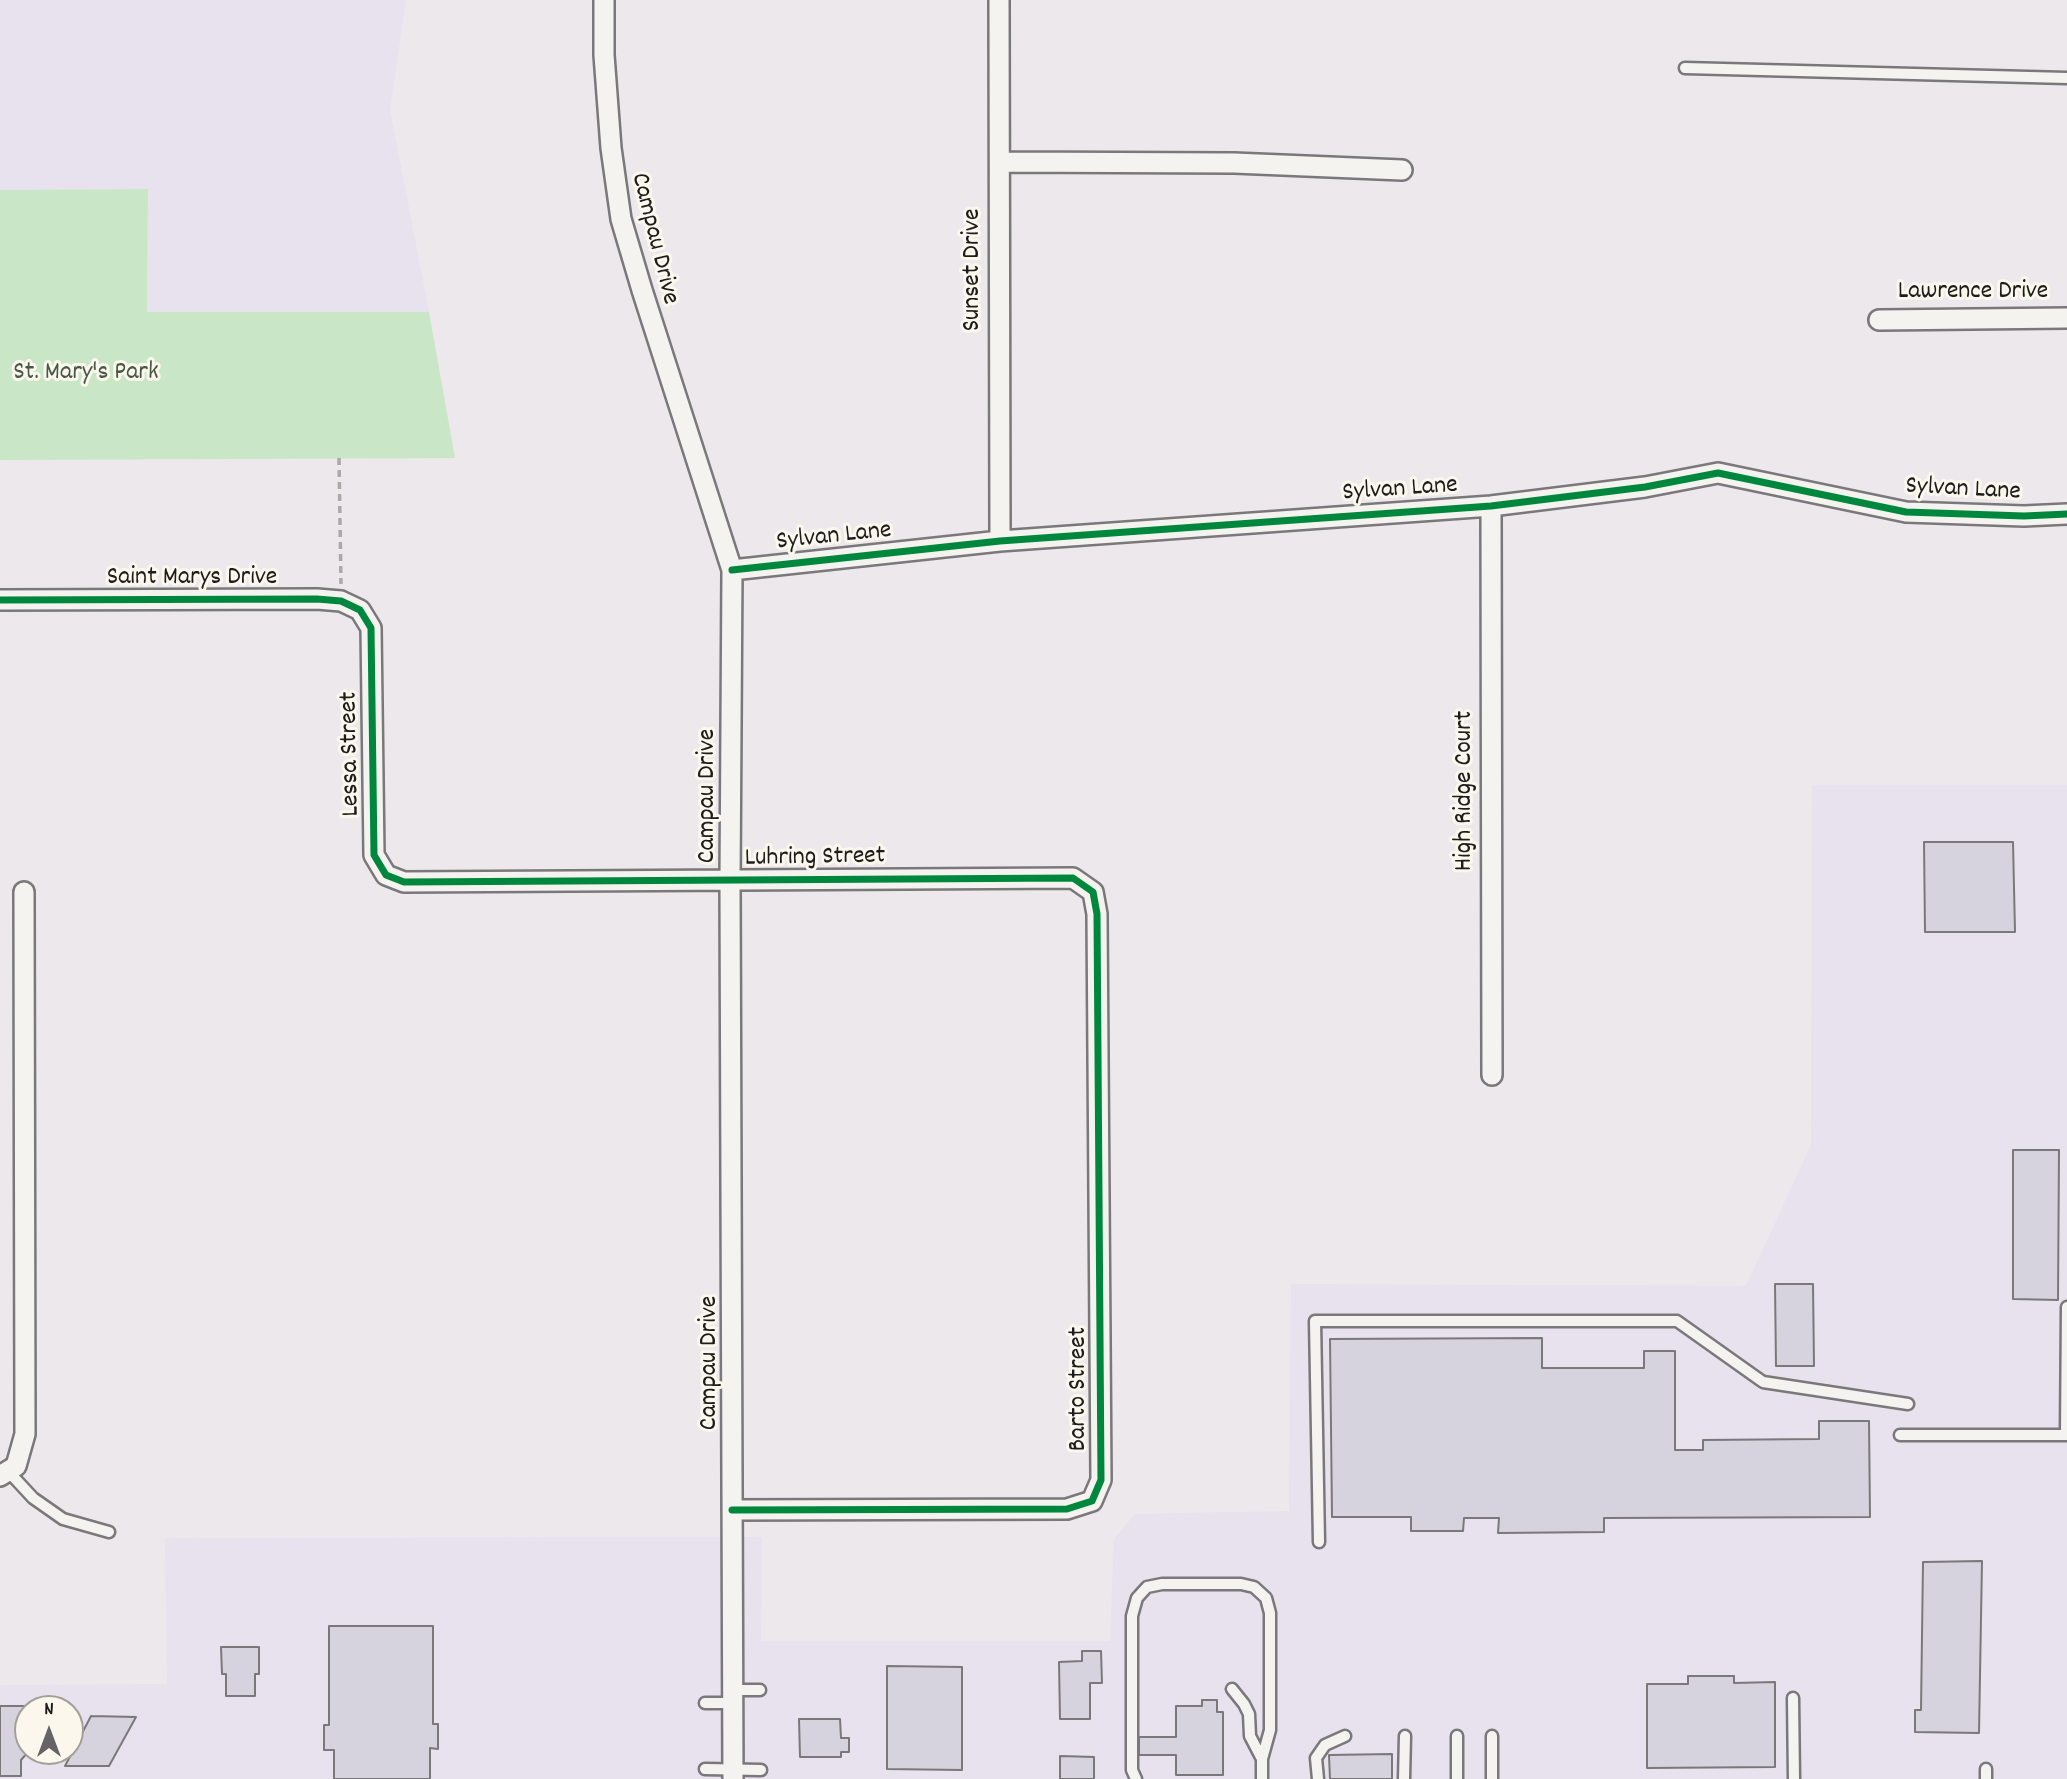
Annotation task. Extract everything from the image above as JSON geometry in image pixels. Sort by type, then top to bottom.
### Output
[{"type":"street","name":"Campau Drive","points":[[604,0],[604,55],[611,148],[621,219],[732,570],[730,881],[733,1775]]},
{"type":"street","name":"Sunset Drive","points":[[999,0],[1000,541]]},
{"type":"street","points":[[1000,162],[1234,163],[1402,170]]},
{"type":"street","name":"Lawrence Drive","points":[[1879,320],[2067,318]]},
{"type":"street","name":"Sylvan Lane","points":[[732,570],[1000,541],[1491,506],[1646,487],[1718,474],[1906,512],[2024,516],[2067,514]]},
{"type":"street","name":"High Ridge Court","points":[[1491,506],[1492,1075]]},
{"type":"street","name":"Saint Marys Drive","points":[[0,600],[341,601]]},
{"type":"street","name":"Lessa Street","points":[[341,601],[360,610],[371,628],[374,855],[386,875]]},
{"type":"street","name":"Luhring Street","points":[[386,875],[404,882],[1073,878],[1093,892],[1097,914]]},
{"type":"street","points":[[8,1471],[26,1434],[24,892]]},
{"type":"street","name":"Barto Street","points":[[732,1510],[1067,1509],[1092,1501],[1101,1480],[1097,914]]},
{"type":"lane","points":[[1685,68],[2067,78]]},
{"type":"lane","points":[[1900,1435],[2066,1435],[2067,1307]]},
{"type":"lane","points":[[1318,1542],[1315,1321],[1677,1321],[1763,1382],[1908,1404]]},
{"type":"lane","points":[[8,1471],[33,1498],[62,1520],[109,1532]]},
{"type":"lane","points":[[1136,1779],[1132,1770],[1132,1616],[1137,1598],[1142,1592],[1147,1587],[1163,1584],[1241,1584],[1254,1587],[1266,1598],[1270,1612],[1270,1730],[1262,1759],[1262,1779]]},
{"type":"lane","points":[[1232,1689],[1249,1714],[1250,1737],[1262,1759]]},
{"type":"lane","points":[[705,1703],[760,1690]]},
{"type":"lane","points":[[1793,1698],[1794,1779]]},
{"type":"lane","points":[[1318,1779],[1316,1758],[1325,1745],[1345,1736]]},
{"type":"lane","points":[[1404,1779],[1405,1736]]},
{"type":"lane","points":[[1457,1737],[1457,1779]]},
{"type":"lane","points":[[1492,1737],[1492,1779]]},
{"type":"lane","points":[[705,1769],[733,1775],[761,1770]]},
{"type":"path","points":[[339,458],[341,601]]},
{"type":"shaded area","points":[[0,0],[406,0],[390,110],[429,312],[147,312],[148,189],[0,190]]},
{"type":"shaded area","points":[[1812,785],[2067,785],[2067,1779],[0,1779],[0,1685],[167,1684],[165,1538],[762,1537],[761,1641],[1110,1641],[1114,1539],[1135,1514],[1289,1511],[1291,1284],[1746,1286],[1811,1145]]},
{"type":"green space","name":"St. Mary's Park","points":[[148,189],[147,312],[429,312],[455,458],[0,460],[0,190]]},
{"type":"building","points":[[1924,842],[2013,842],[2015,932],[1925,932]]},
{"type":"building","points":[[2013,1150],[2059,1150],[2058,1300],[2013,1299]]},
{"type":"building","points":[[1775,1284],[1813,1284],[1814,1366],[1776,1366]]},
{"type":"building","points":[[1542,1338],[1542,1368],[1644,1368],[1644,1351],[1675,1351],[1675,1450],[1703,1450],[1703,1440],[1819,1439],[1819,1421],[1869,1421],[1870,1517],[1604,1518],[1604,1532],[1498,1533],[1499,1518],[1464,1518],[1463,1531],[1411,1531],[1411,1517],[1332,1517],[1330,1339]]},
{"type":"building","points":[[1982,1561],[1979,1733],[1915,1732],[1915,1710],[1921,1710],[1923,1562]]},
{"type":"building","points":[[329,1626],[433,1626],[433,1724],[438,1724],[438,1749],[430,1748],[430,1779],[334,1779],[334,1750],[324,1750],[324,1725],[329,1725]]},
{"type":"building","points":[[221,1647],[259,1647],[259,1674],[255,1674],[255,1696],[226,1696],[226,1674],[222,1674]]},
{"type":"building","points":[[1082,1651],[1101,1651],[1102,1683],[1090,1683],[1090,1719],[1060,1719],[1059,1662],[1082,1661]]},
{"type":"building","points":[[887,1666],[962,1667],[962,1770],[887,1769]]},
{"type":"building","points":[[1688,1676],[1734,1676],[1734,1683],[1775,1682],[1775,1767],[1647,1768],[1647,1684],[1688,1684]]},
{"type":"building","points":[[1202,1700],[1217,1700],[1217,1712],[1223,1712],[1223,1775],[1176,1775],[1176,1755],[1139,1755],[1139,1737],[1176,1737],[1176,1706],[1202,1706]]},
{"type":"building","points":[[0,1706],[14,1706],[14,1765],[21,1765],[21,1776],[0,1776]]},
{"type":"building","points":[[91,1716],[136,1717],[109,1766],[65,1766],[84,1765],[84,1729]]},
{"type":"building","points":[[799,1719],[840,1719],[841,1738],[849,1738],[849,1752],[841,1752],[841,1757],[800,1757]]},
{"type":"building","points":[[1392,1754],[1392,1779],[1330,1779],[1329,1755]]},
{"type":"building","points":[[1060,1756],[1094,1757],[1094,1779],[1060,1779]]},
{"type":"cycle path","points":[[732,570],[1000,541],[1491,506],[1645,487],[1718,473],[1906,512],[2024,516],[2067,514]]},
{"type":"cycle path","points":[[0,600],[317,599],[341,601],[360,610],[371,628],[374,855],[386,875],[404,882],[1073,878],[1093,892],[1097,914],[1101,1480],[1092,1501],[1067,1509],[732,1510]]}]
